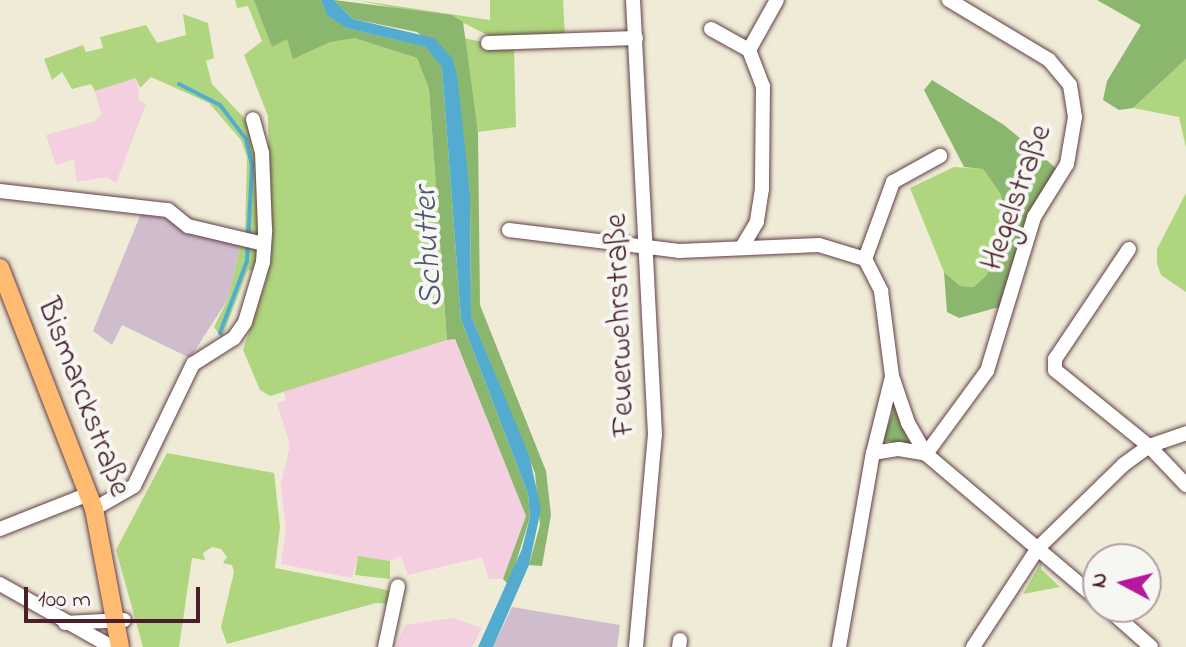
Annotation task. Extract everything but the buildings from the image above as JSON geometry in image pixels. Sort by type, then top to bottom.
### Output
[{"type":"main road","name":"Bismarckstraße","points":[[0,268],[92,502],[116,633],[132,647]]},
{"type":"street","name":"Feuerwehrstraße","points":[[633,0],[649,248],[655,434],[636,647]]},
{"type":"street","points":[[749,50],[777,0]]},
{"type":"street","name":"Hegelstraße","points":[[926,454],[975,394],[987,371],[1034,217],[1067,164],[1075,117],[1070,85],[1049,60],[949,0]]},
{"type":"street","points":[[711,29],[749,50],[763,86],[757,222],[764,245]]},
{"type":"street","points":[[488,43],[636,38]]},
{"type":"street","points":[[0,529],[92,502],[134,486],[193,364],[218,349],[245,322],[260,243],[262,153],[253,119]]},
{"type":"street","points":[[865,259],[893,182],[940,156]]},
{"type":"street","points":[[0,191],[168,210],[188,226],[260,243]]},
{"type":"street","points":[[742,247],[757,222]]},
{"type":"street","points":[[509,230],[649,248],[819,245],[865,259],[881,291],[892,376],[908,423],[926,454],[1082,586]]},
{"type":"street","points":[[1129,249],[1055,359],[1055,370],[1149,446],[1186,485]]},
{"type":"street","points":[[839,647],[873,453],[892,376]]},
{"type":"street","points":[[973,647],[1038,548],[1149,446],[1186,433]]},
{"type":"street","points":[[873,453],[899,449],[926,454]]},
{"type":"street","points":[[0,584],[65,623],[95,636],[116,633]]},
{"type":"street","points":[[385,647],[398,586]]},
{"type":"street","points":[[65,623],[116,633]]},
{"type":"street","points":[[1124,623],[1151,647]]},
{"type":"shaded area","points":[[137,78],[139,100],[146,104],[116,183],[107,177],[77,182],[74,159],[56,165],[46,135],[95,121],[101,114],[95,91]]},
{"type":"shaded area","points":[[142,211],[241,244],[228,299],[190,358],[122,325],[112,345],[93,331]]},
{"type":"shaded area","points":[[454,338],[526,516],[503,579],[489,579],[482,557],[408,575],[401,556],[390,561],[358,556],[352,578],[281,564],[286,529],[281,485],[290,445],[277,403],[286,400],[283,391]]},
{"type":"shaded area","points":[[512,607],[620,625],[617,647],[493,647]]},
{"type":"shaded area","points":[[452,618],[482,628],[472,647],[396,647],[405,625]]},
{"type":"green space","points":[[235,0],[321,0],[354,38],[417,58],[429,89],[447,340],[270,396],[260,390],[243,350],[266,280],[270,238],[268,116],[244,55],[262,41],[248,6],[237,8]]},
{"type":"green space","points":[[254,0],[321,0],[327,15],[346,28],[427,47],[442,68],[461,319],[528,494],[530,517],[509,585],[503,579],[526,516],[455,339],[447,340],[429,89],[417,58],[354,38],[330,42],[293,59],[287,39],[272,47]]},
{"type":"green space","points":[[334,0],[452,15],[463,22],[478,132],[480,305],[546,471],[551,515],[542,566],[529,565],[540,525],[535,473],[471,316],[470,192],[452,59],[417,32],[353,19]]},
{"type":"green space","points":[[356,0],[490,20],[490,0],[563,0],[565,38],[491,37],[462,22]]},
{"type":"green space","points":[[1097,0],[1186,0],[1186,59],[1133,108],[1119,110],[1103,100],[1107,81],[1141,25]]},
{"type":"green space","points":[[183,14],[208,23],[214,58],[206,61],[212,84],[248,122],[257,144],[259,238],[245,235],[247,157],[241,140],[209,103],[151,77],[140,88],[136,78],[95,91],[91,84],[72,89],[62,72],[52,80],[44,59],[83,45],[86,52],[103,48],[100,37],[146,25],[157,43],[186,35]]},
{"type":"green space","points":[[464,38],[514,49],[516,127],[478,132]]},
{"type":"green space","points":[[1186,59],[1186,148],[1179,117],[1133,108]]},
{"type":"green space","points":[[932,80],[1004,125],[1057,169],[1003,306],[959,318],[947,312],[944,272],[960,286],[974,287],[987,275],[992,251],[1009,223],[1000,193],[983,169],[964,167],[924,90]]},
{"type":"green space","points":[[954,167],[983,169],[1000,193],[1009,223],[992,251],[987,276],[974,287],[960,286],[944,272],[910,188]]},
{"type":"green space","points":[[1186,193],[1186,292],[1161,275],[1157,249]]},
{"type":"green space","points":[[241,244],[259,250],[256,271],[248,270],[222,338],[214,327],[228,299]]},
{"type":"green space","points":[[895,407],[903,427],[910,445],[882,440]]},
{"type":"green space","points":[[167,453],[274,473],[280,527],[275,568],[392,591],[390,604],[376,603],[227,644],[221,627],[234,572],[232,565],[223,563],[227,557],[221,549],[212,547],[203,553],[205,560],[192,558],[179,647],[143,647],[116,550]]},
{"type":"green space","points":[[358,556],[390,561],[390,579],[355,575]]},
{"type":"green space","points":[[1042,561],[1041,569],[1060,587],[1023,594]]},
{"type":"water","points":[[321,0],[334,0],[353,19],[434,38],[452,58],[457,75],[470,192],[471,316],[529,455],[541,509],[529,565],[493,647],[478,647],[522,549],[530,517],[528,494],[461,319],[442,68],[426,47],[346,28],[327,15]]},
{"type":"waterway","points":[[179,84],[220,105],[246,139],[252,165],[247,261],[220,333]]},
{"type":"water label","name":"Schutter","points":[[430,247]]}]
